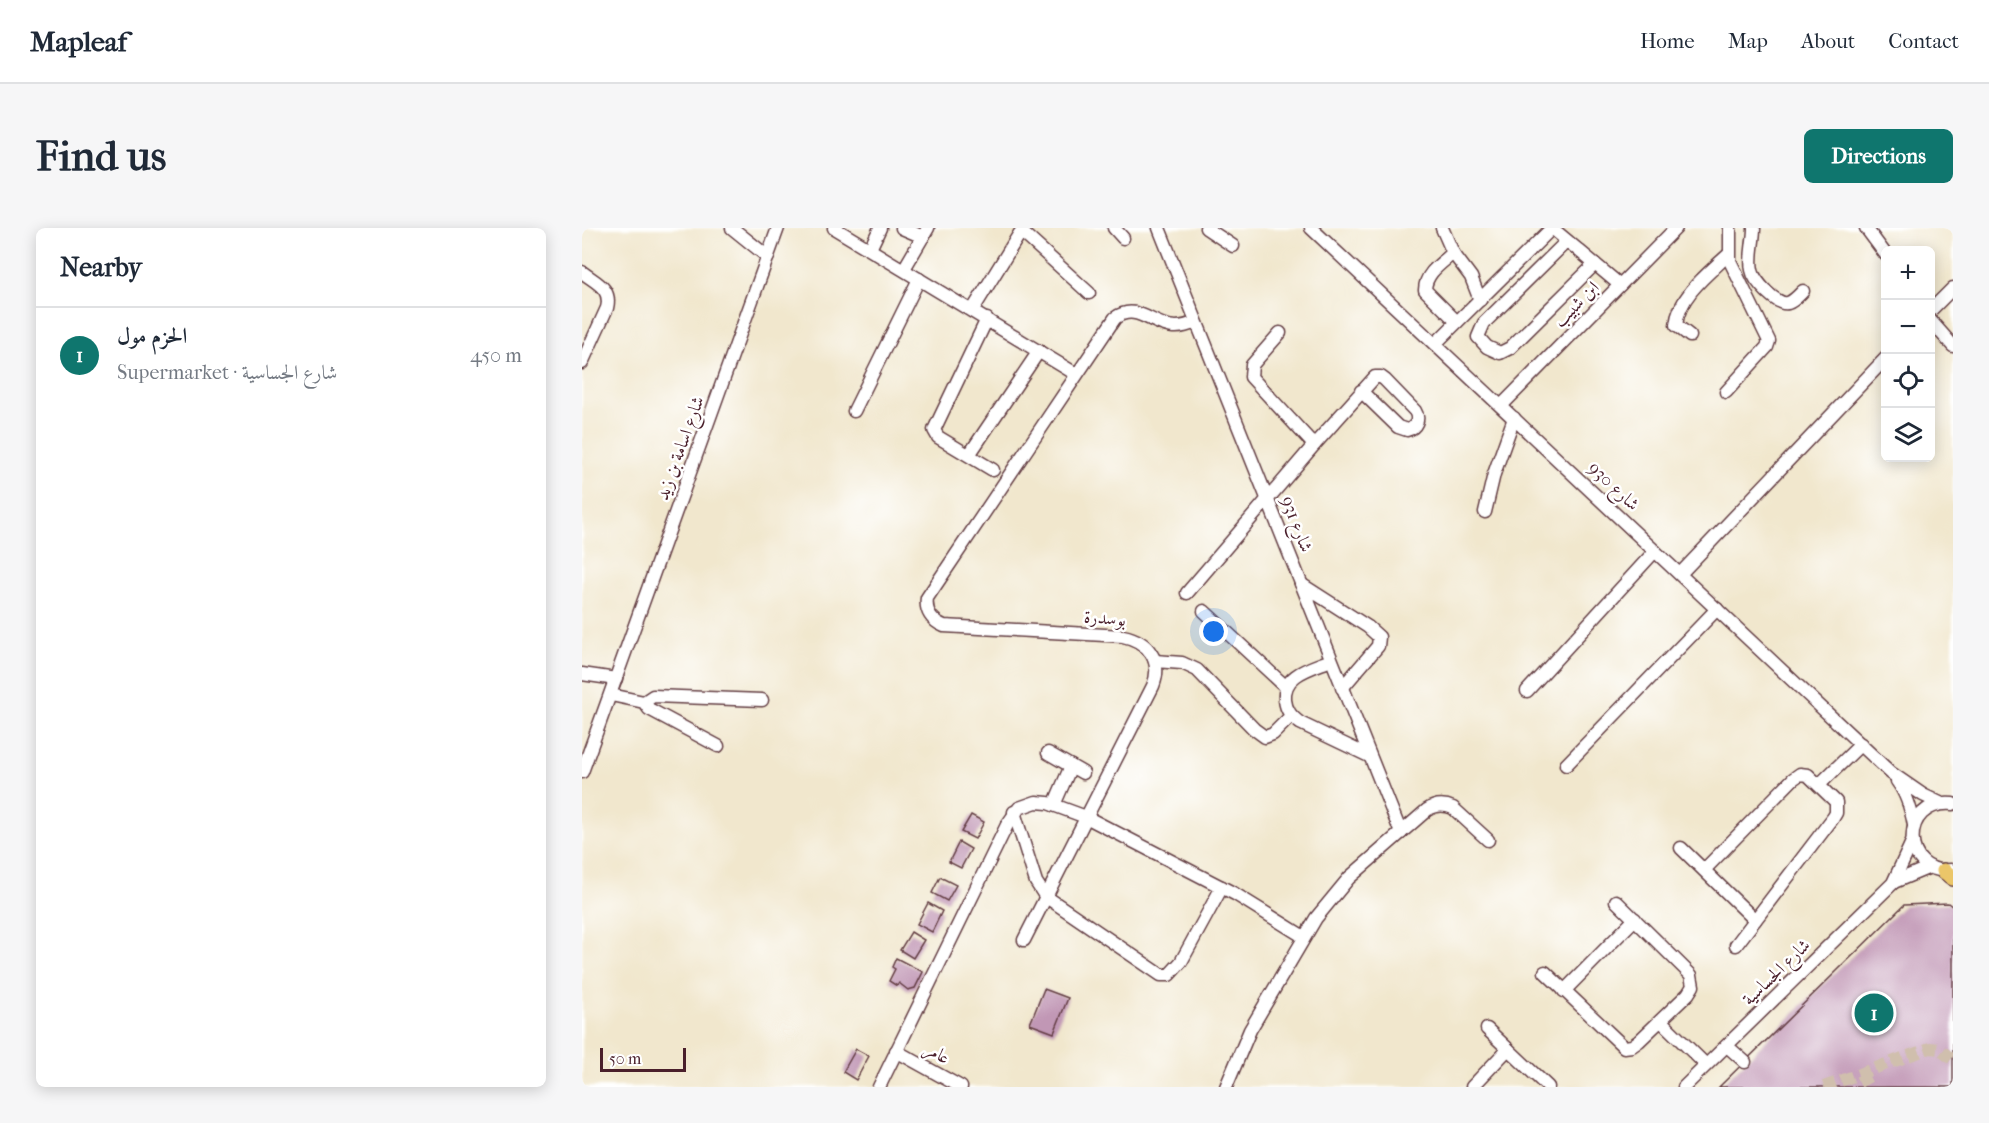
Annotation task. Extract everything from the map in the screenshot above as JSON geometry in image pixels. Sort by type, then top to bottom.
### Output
[{"type":"street","points":[[732,228],[768,257]]},
{"type":"street","name":"شارع اسامة بن زيد","points":[[582,772],[778,228]]},
{"type":"street","points":[[834,228],[1076,374]]},
{"type":"street","points":[[870,249],[880,228]]},
{"type":"street","points":[[902,228],[925,232],[904,269]]},
{"type":"street","points":[[1113,228],[1123,238]]},
{"type":"street","name":"شارع 931","points":[[1159,228],[1401,833]]},
{"type":"street","points":[[1206,228],[1233,246]]},
{"type":"street","name":"شارع 930","points":[[1311,228],[1891,772],[1906,784],[1947,804]]},
{"type":"street","points":[[1442,228],[1453,253],[1471,277],[1480,300]]},
{"type":"street","points":[[1435,344],[1552,228],[1620,285]]},
{"type":"street","name":"ابن شبيب","points":[[1501,406],[1676,228]]},
{"type":"street","points":[[1726,392],[1767,347],[1769,341],[1732,267],[1729,254],[1730,228]]},
{"type":"street","points":[[1754,228],[1751,264],[1752,274],[1756,280],[1783,303],[1793,301],[1803,291]]},
{"type":"street","points":[[1866,228],[1881,248]]},
{"type":"street","points":[[972,311],[1020,233],[1024,234],[1089,293]]},
{"type":"street","points":[[1567,241],[1484,323],[1478,337],[1487,346],[1500,353],[1510,348],[1595,264]]},
{"type":"street","points":[[1453,253],[1430,274],[1425,290],[1457,322]]},
{"type":"street","points":[[1690,336],[1676,325],[1682,307],[1697,285],[1729,254]]},
{"type":"street","points":[[582,272],[605,290],[609,300],[582,363]]},
{"type":"street","points":[[854,411],[919,279]]},
{"type":"street","points":[[1935,306],[1953,288]]},
{"type":"street","name":"بوسدرة","points":[[1155,661],[1144,645],[1133,638],[944,626],[933,619],[926,605],[931,588],[1115,318],[1119,315],[1134,313],[1174,328],[1188,326],[1195,322]]},
{"type":"street","points":[[987,319],[934,430],[938,436],[993,470]]},
{"type":"street","points":[[1935,326],[1953,346]]},
{"type":"street","points":[[1280,333],[1252,365],[1251,377],[1314,445]]},
{"type":"street","points":[[969,455],[1039,351]]},
{"type":"street","points":[[1680,574],[1881,363]]},
{"type":"street","points":[[1187,593],[1360,391],[1375,377],[1381,377],[1415,411],[1417,423],[1411,429],[1398,427],[1360,391]]},
{"type":"street","points":[[1485,512],[1494,474],[1514,418]]},
{"type":"street","points":[[1527,691],[1655,551]]},
{"type":"street","points":[[1301,584],[1368,627],[1379,637],[1378,646],[1342,688]]},
{"type":"street","points":[[1566,765],[1717,609]]},
{"type":"street","points":[[1204,611],[1286,687]]},
{"type":"street","points":[[1331,660],[1292,678],[1286,687],[1284,697],[1286,707],[1300,723],[1369,756]]},
{"type":"street","points":[[1024,940],[1153,686],[1157,674],[1155,661],[1182,663],[1197,670],[1265,738],[1273,734],[1292,716]]},
{"type":"street","points":[[582,674],[616,679]]},
{"type":"street","points":[[611,695],[644,702],[649,709],[718,746]]},
{"type":"street","points":[[644,702],[652,696],[762,700]]},
{"type":"street","points":[[1819,785],[1861,744]]},
{"type":"street","points":[[1048,753],[1083,774]]},
{"type":"street","points":[[1054,805],[1071,766]]},
{"type":"street","name":"شارع 930","points":[[1891,772],[1903,788],[1914,825]]},
{"type":"street","points":[[1704,870],[1796,776],[1804,773],[1836,802],[1836,813],[1736,945]]},
{"type":"street","points":[[879,1087],[1014,812],[1030,803],[1042,802],[1054,805],[1086,817],[1222,887],[1304,937]]},
{"type":"street","points":[[1914,825],[1924,810],[1947,804]]},
{"type":"street","points":[[1226,1087],[1250,1030],[1304,937],[1337,890],[1362,866],[1427,810],[1442,805],[1453,808],[1488,840]]},
{"type":"street","points":[[1014,812],[1036,882],[1045,896],[1161,975],[1169,975],[1181,962],[1222,887]]},
{"type":"street","name":"شارع الجساسية","points":[[1684,1087],[1893,883],[1912,842],[1914,825]]},
{"type":"street","points":[[1912,842],[1918,857],[1945,871]]},
{"type":"street","points":[[1681,848],[1755,920]]},
{"type":"street","name":"شارع الجساسية","points":[[1893,883],[1945,871]]},
{"type":"street","points":[[1545,972],[1624,1047],[1636,1044],[1661,1021],[1691,990],[1693,978],[1688,970],[1616,900]]},
{"type":"street","points":[[1564,991],[1635,919]]},
{"type":"street","points":[[1661,1021],[1706,1065]]},
{"type":"street","points":[[1487,1029],[1548,1087]]},
{"type":"street","points":[[1726,1046],[1745,1062]]},
{"type":"street","points":[[1472,1087],[1508,1049]]},
{"type":"street","name":"عامر","points":[[896,1051],[961,1087]]},
{"type":"building","points":[[971,815],[984,822],[975,839],[961,832]]},
{"type":"building","points":[[959,842],[971,849],[961,868],[949,862]]},
{"type":"building","points":[[940,877],[956,885],[947,901],[932,893]]},
{"type":"building","points":[[928,903],[942,911],[932,932],[917,924]]},
{"type":"building","points":[[1948,903],[1953,907],[1953,1087],[1719,1087],[1904,905]]},
{"type":"building","points":[[911,932],[924,940],[913,958],[900,950]]},
{"type":"building","points":[[896,958],[923,972],[915,988],[908,990],[899,983],[897,986],[889,981],[895,969],[892,967]]},
{"type":"building","points":[[1044,989],[1068,998],[1054,1033],[1030,1024]]},
{"type":"building","points":[[856,1049],[869,1056],[856,1080],[843,1072]]},
{"type":"tunnel","points":[[1824,1087],[1930,1048],[1939,1049],[1953,1060]]},
{"type":"tunnel","points":[[1861,1074],[1868,1087]]},
{"type":"place","name":"الحزم مول","points":[[1874,1013]]}]
